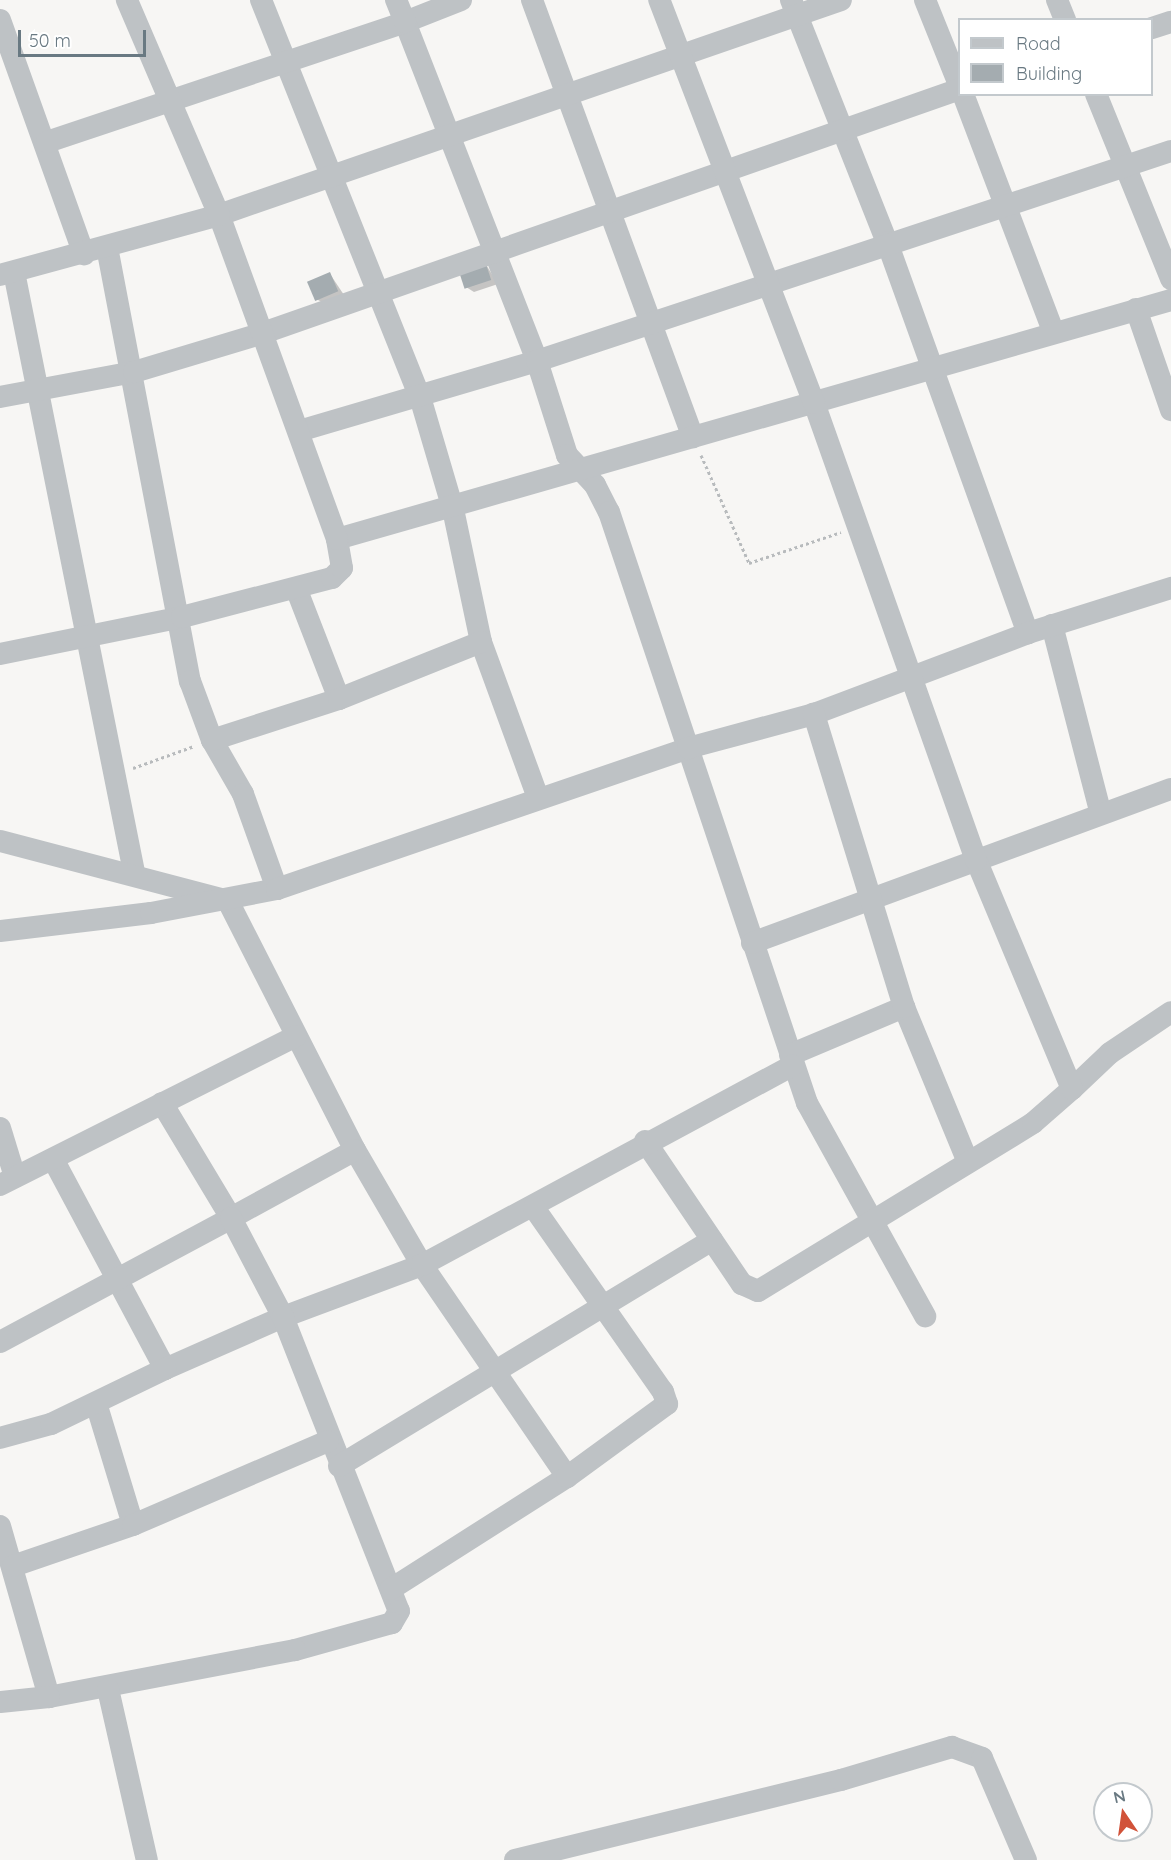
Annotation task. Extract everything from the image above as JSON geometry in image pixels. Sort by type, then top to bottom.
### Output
[{"type":"street","points":[[0,654],[88,639],[296,588],[339,574],[342,559],[338,539],[219,215],[127,0]]},
{"type":"street","points":[[261,0],[336,177],[420,397],[453,509],[481,642],[538,798]]},
{"type":"street","points":[[396,0],[537,361],[567,455],[579,471],[595,485],[609,512],[792,1060],[868,1219],[925,1316]]},
{"type":"street","points":[[47,142],[287,63],[461,0]]},
{"type":"street","points":[[532,0],[693,437]]},
{"type":"street","points":[[659,0],[814,403],[854,527],[908,681],[976,860],[1072,1089]]},
{"type":"street","points":[[134,872],[38,390],[7,274],[219,215],[336,177],[681,56],[794,8],[841,0]]},
{"type":"street","points":[[925,0],[958,83]]},
{"type":"street","points":[[1057,0],[1064,18]]},
{"type":"street","points":[[794,8],[887,242],[930,367],[1028,633]]},
{"type":"street","points":[[0,20],[47,142],[84,254]]},
{"type":"street","points":[[1153,28],[1171,22]]},
{"type":"street","points":[[0,397],[134,372],[263,333],[609,208],[958,89]]},
{"type":"street","points":[[964,96],[1053,331]]},
{"type":"street","points":[[1097,96],[1171,279]]},
{"type":"street","points":[[299,431],[537,361],[770,286],[887,242],[1004,202],[1171,151]]},
{"type":"street","points":[[107,248],[182,617],[190,681],[212,740],[232,769],[277,889]]},
{"type":"street","points":[[338,539],[453,509],[1053,331],[1171,300]]},
{"type":"street","points":[[1136,309],[1171,410]]},
{"type":"street","points":[[296,588],[339,699]]},
{"type":"street","points":[[1,926],[228,901],[277,889],[688,748],[814,714],[908,681],[1028,633],[1171,588]]},
{"type":"street","points":[[1052,625],[1101,814]]},
{"type":"street","points":[[212,740],[339,699],[481,642]]},
{"type":"street","points":[[814,714],[904,1007],[968,1162]]},
{"type":"street","points":[[752,943],[1171,789]]},
{"type":"street","points":[[0,841],[134,872],[228,901],[355,1150],[422,1265],[567,1477]]},
{"type":"street","points":[[0,1438],[51,1424],[165,1369],[283,1317],[422,1265],[534,1208],[645,1141],[792,1060],[904,1007]]},
{"type":"street","points":[[645,1141],[742,1284],[758,1291],[868,1219],[1033,1123],[1110,1053],[1171,1012]]},
{"type":"street","points":[[0,1128],[8,1181],[296,1036]]},
{"type":"street","points":[[0,1702],[108,1689],[295,1650],[392,1623],[399,1616],[391,1588],[328,1441],[283,1317],[231,1218],[162,1103]]},
{"type":"street","points":[[0,1342],[355,1150]]},
{"type":"street","points":[[53,1159],[165,1369]]},
{"type":"street","points":[[391,1588],[567,1477],[667,1404],[663,1392],[599,1305],[534,1208]]},
{"type":"street","points":[[339,1466],[599,1305],[712,1240]]},
{"type":"street","points":[[96,1403],[133,1525]]},
{"type":"street","points":[[13,1566],[133,1525],[328,1441]]},
{"type":"street","points":[[0,1526],[50,1697]]},
{"type":"street","points":[[108,1689],[147,1860]]},
{"type":"street","points":[[515,1860],[841,1780],[952,1747],[982,1758],[1026,1860]]},
{"type":"path","points":[[693,437],[749,563],[854,527]]},
{"type":"path","points":[[114,775],[212,740]]},
{"type":"building","points":[[485,261],[491,280],[465,289],[458,270]]},
{"type":"building","points":[[330,272],[338,291],[315,301],[307,282]]}]
